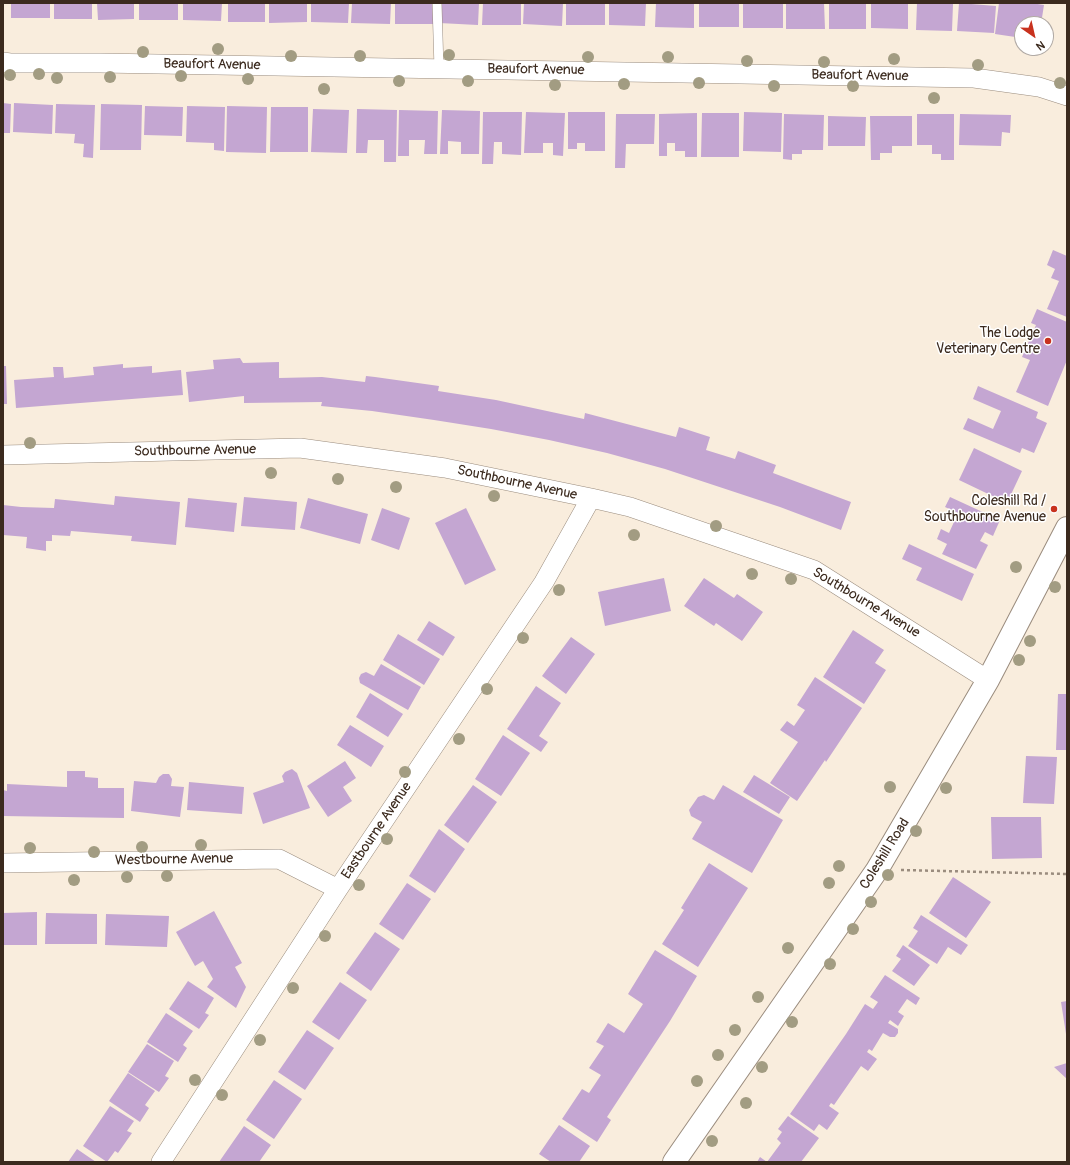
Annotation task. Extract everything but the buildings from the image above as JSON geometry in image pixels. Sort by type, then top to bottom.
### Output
[{"type":"main road","name":"Coleshill Road","points":[[674,1162],[877,870],[988,680],[1067,528]]},
{"type":"street","name":"Beaufort Avenue","points":[[3,62],[974,78],[1039,87],[1067,96]]},
{"type":"street","name":"Southbourne Avenue","points":[[3,455],[300,448],[445,468],[591,498],[630,507],[814,570],[988,680]]},
{"type":"street","name":"Eastbourne Avenue","points":[[161,1162],[338,889],[544,582],[591,498]]},
{"type":"street","name":"Westbourne Avenue","points":[[3,863],[279,859],[338,889]]},
{"type":"lane","points":[[437,3],[439,69]]},
{"type":"path","points":[[877,870],[1067,874]]},
{"type":"place","name":"The Lodge Veterinary Centre","points":[[1048,341]]},
{"type":"place","name":"Coleshill Rd / Southbourne Avenue","points":[[1054,509]]}]
